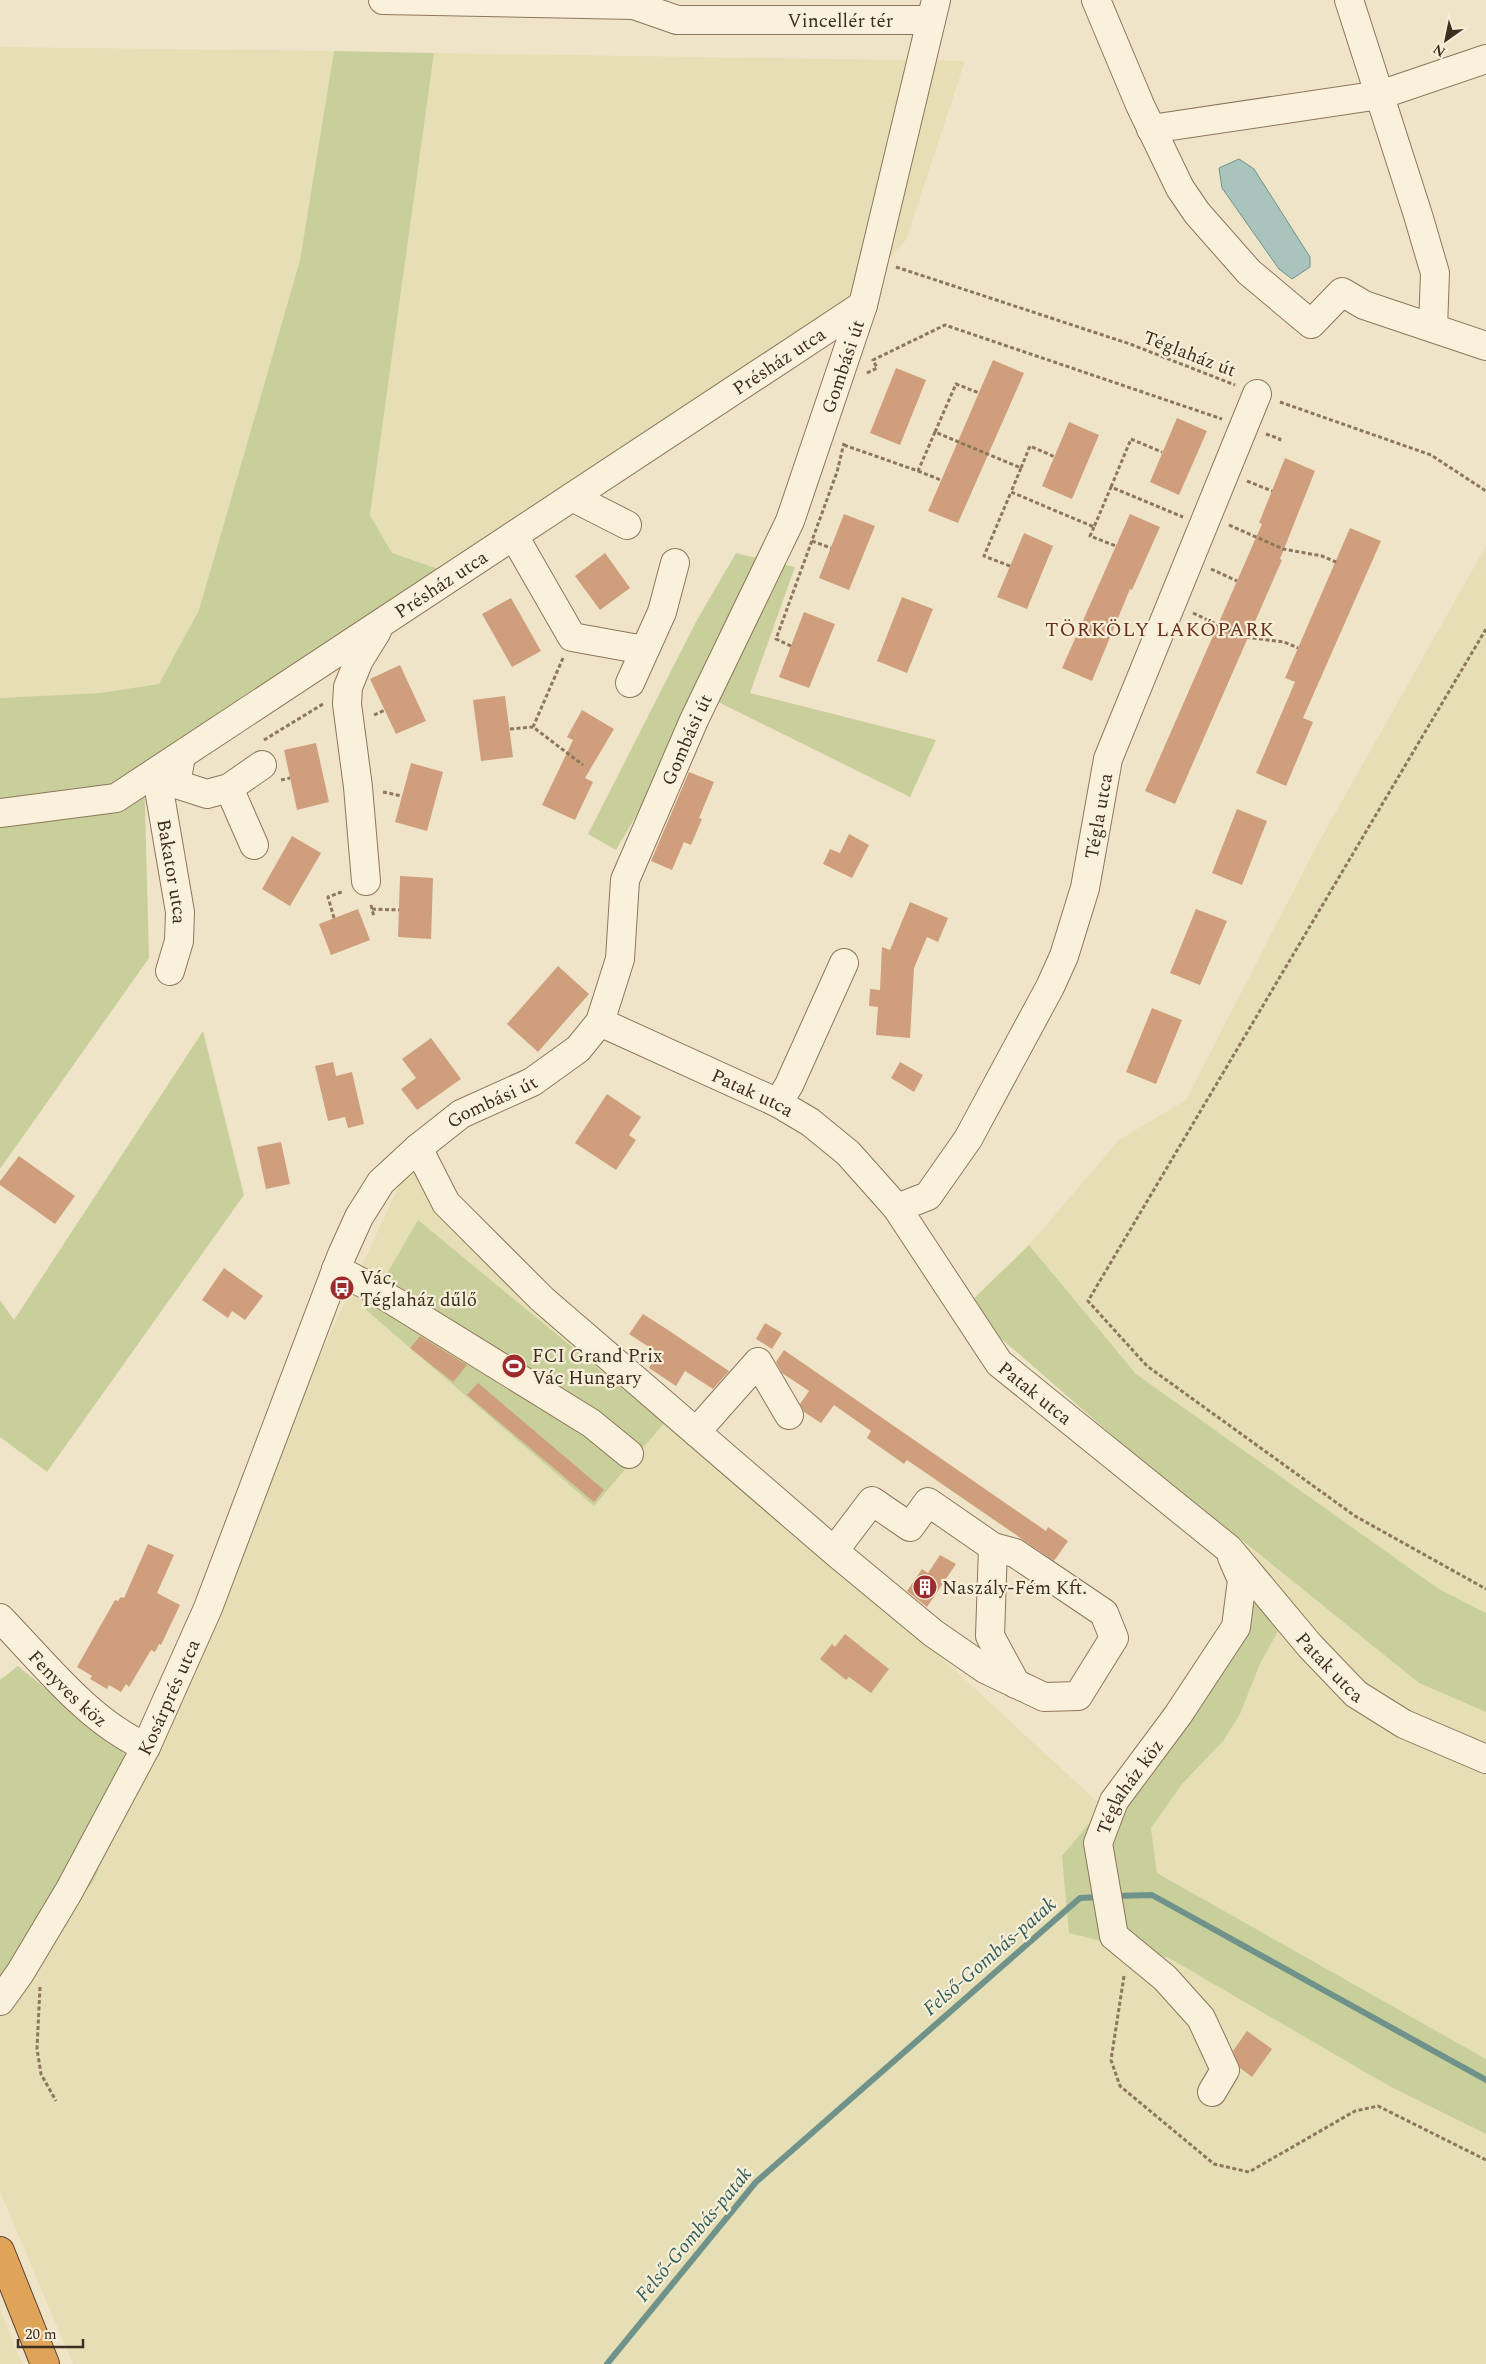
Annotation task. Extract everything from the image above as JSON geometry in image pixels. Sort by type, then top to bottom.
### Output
[{"type":"highway","points":[[0,2252],[45,2364]]},
{"type":"street","name":"Vincellér tér","points":[[383,0],[634,5],[677,20],[749,10],[934,10]]},
{"type":"street","points":[[1096,0],[1151,129],[1180,188],[1197,213],[1249,272],[1311,324],[1342,292],[1364,305],[1486,346]]},
{"type":"street","points":[[1349,0],[1434,273],[1433,328]]},
{"type":"street","name":"Gombási út","points":[[297,1375],[336,1269],[359,1217],[381,1182],[418,1148],[461,1114],[532,1082],[578,1049],[600,1022],[620,959],[626,880],[694,720],[790,521],[863,305],[934,10]]},
{"type":"street","points":[[1151,129],[1380,95],[1486,59]]},
{"type":"street","name":"Présház utca","points":[[0,813],[116,798],[863,305]]},
{"type":"street","name":"Tégla utca","points":[[897,1208],[928,1196],[968,1138],[1064,956],[1085,888],[1108,759],[1257,394]]},
{"type":"street","points":[[572,497],[627,525]]},
{"type":"street","points":[[514,536],[572,637],[644,650]]},
{"type":"street","points":[[630,683],[662,612],[675,563]]},
{"type":"street","points":[[366,881],[358,787],[347,704],[348,687],[359,660],[382,623]]},
{"type":"street","points":[[181,756],[176,784],[207,794],[229,788],[262,765]]},
{"type":"street","name":"Bakator utca","points":[[156,772],[180,912],[179,941],[170,971]]},
{"type":"street","points":[[229,788],[254,845]]},
{"type":"street","points":[[778,1103],[789,1085],[844,962]]},
{"type":"street","name":"Patak utca","points":[[600,1022],[778,1103],[810,1122],[848,1153],[897,1208],[1000,1363],[1229,1548],[1310,1646],[1356,1694],[1404,1724],[1486,1759]]},
{"type":"street","points":[[418,1148],[446,1203],[542,1299],[834,1551],[933,1633],[984,1670],[1044,1697],[1078,1696],[1114,1638],[1104,1614],[1015,1553],[993,1547],[928,1502],[910,1528],[872,1501],[834,1551]]},
{"type":"street","points":[[336,1269],[374,1289],[591,1423],[629,1454]]},
{"type":"street","points":[[696,1432],[758,1362],[789,1414]]},
{"type":"street","name":"Kosárprés utca","points":[[0,2001],[20,1973],[69,1890],[146,1747],[208,1608],[297,1375]]},
{"type":"street","points":[[993,1547],[990,1636],[1016,1684]]},
{"type":"street","name":"Téglaház köz","points":[[1212,2092],[1225,2070],[1202,2018],[1165,1978],[1114,1936],[1098,1843],[1114,1801],[1178,1715],[1236,1627],[1242,1580],[1229,1548]]},
{"type":"street","name":"Fenyves köz","points":[[0,1618],[92,1712],[114,1730],[146,1747]]},
{"type":"path","name":"Téglaház út","points":[[874,260],[1130,344],[1257,394],[1431,456],[1486,491]]},
{"type":"path","points":[[861,376],[876,368],[873,360],[945,325],[1280,439],[1279,443]]},
{"type":"path","points":[[918,471],[956,384],[979,393]]},
{"type":"path","points":[[935,432],[1021,468]]},
{"type":"path","points":[[791,646],[776,639],[812,541],[846,436]]},
{"type":"path","points":[[1116,546],[1090,536],[1131,439],[1162,452]]},
{"type":"path","points":[[844,445],[941,480]]},
{"type":"path","points":[[1010,566],[984,556],[1010,492],[1030,446],[1055,457]]},
{"type":"path","points":[[1111,487],[1282,549],[1322,556],[1336,562]]},
{"type":"path","points":[[1010,492],[1094,527]]},
{"type":"path","points":[[812,541],[831,548]]},
{"type":"path","points":[[1172,604],[1244,637],[1284,642],[1298,648]]},
{"type":"path","points":[[1486,629],[1088,1301],[1147,1366],[1347,1511],[1486,1589]]},
{"type":"path","points":[[533,726],[572,637]]},
{"type":"path","points":[[510,729],[533,726],[583,765]]},
{"type":"path","points":[[334,918],[328,897],[366,881]]},
{"type":"path","points":[[372,909],[399,910]]},
{"type":"path","points":[[1125,1969],[1111,2060],[1120,2086],[1214,2164],[1249,2172],[1355,2111],[1378,2106],[1486,2160]]},
{"type":"path","points":[[41,1979],[37,2049],[41,2074],[56,2101]]},
{"type":"shaded area","points":[[0,47],[334,51],[300,260],[199,610],[159,685],[100,693],[0,698]]},
{"type":"shaded area","points":[[434,53],[965,61],[906,240],[827,323],[447,572],[392,553],[370,515]]},
{"type":"shaded area","points":[[1486,546],[1486,1613],[1439,1589],[1136,1374],[1029,1245],[1119,1140],[1186,1100],[1316,847]]},
{"type":"shaded area","points":[[408,1166],[1103,1807],[1069,1932],[1169,1958],[1389,2086],[1486,2134],[1486,2364],[73,2364],[0,2192],[0,1993],[93,1882],[298,1403]]},
{"type":"shaded area","points":[[1233,1534],[1419,1683],[1486,1712],[1486,2059],[1157,1873],[1151,1828],[1183,1783],[1259,1666],[1278,1631],[1232,1569]]},
{"type":"shaded area","points":[[0,2309],[22,2364],[0,2364]]},
{"type":"green space","points":[[334,51],[434,53],[370,515],[392,553],[447,572],[144,767],[149,958],[0,1169],[0,698],[100,693],[159,684],[199,610],[300,260]]},
{"type":"green space","points":[[736,553],[795,567],[750,693],[936,740],[910,797],[706,696],[616,850],[588,834],[697,620]]},
{"type":"green space","points":[[203,1031],[244,1195],[47,1472],[0,1437],[0,1300],[14,1320]]},
{"type":"green space","name":"FCI Grand Prix Vác Hungary","points":[[418,1220],[664,1423],[594,1506],[366,1310]]},
{"type":"green space","points":[[1029,1245],[1136,1374],[1439,1589],[1486,1613],[1486,1712],[1419,1683],[1120,1442],[965,1307]]},
{"type":"green space","points":[[1232,1569],[1278,1631],[1259,1666],[1240,1714],[1223,1741],[1183,1783],[1151,1828],[1157,1873],[1486,2059],[1486,2134],[1389,2086],[1169,1958],[1069,1933],[1062,1856],[1103,1807],[1228,1630]]},
{"type":"green space","points":[[18,1666],[142,1768],[93,1882],[0,1993],[0,1680]]},
{"type":"water","points":[[1239,159],[1254,169],[1310,257],[1310,267],[1292,279],[1279,269],[1222,188],[1219,168]]},
{"type":"building","points":[[993,360],[1024,373],[958,523],[928,511]]},
{"type":"building","points":[[896,368],[926,380],[900,445],[870,433]]},
{"type":"building","points":[[1177,418],[1207,431],[1179,495],[1150,482]]},
{"type":"building","points":[[1069,422],[1099,435],[1072,499],[1042,486]]},
{"type":"building","points":[[1285,458],[1315,471],[1280,559],[1282,560],[1175,804],[1145,791],[1262,524],[1259,523]]},
{"type":"building","points":[[844,514],[875,526],[849,590],[819,578]]},
{"type":"building","points":[[1130,514],[1160,527],[1132,590],[1130,589],[1092,681],[1062,668]]},
{"type":"building","points":[[1350,528],[1381,541],[1303,718],[1313,722],[1286,786],[1256,773],[1295,682],[1285,678]]},
{"type":"building","points":[[1024,533],[1053,546],[1027,609],[997,597]]},
{"type":"building","points":[[605,553],[630,588],[600,610],[575,576]]},
{"type":"building","points":[[902,597],[933,609],[907,673],[877,661]]},
{"type":"building","points":[[511,598],[541,651],[512,667],[482,614]]},
{"type":"building","points":[[804,612],[835,624],[809,688],[779,677]]},
{"type":"building","points":[[400,665],[426,721],[396,734],[370,679]]},
{"type":"building","points":[[505,696],[513,757],[481,761],[473,700]]},
{"type":"building","points":[[582,710],[614,729],[585,778],[593,782],[575,820],[542,805],[573,740],[567,737]]},
{"type":"building","points":[[316,743],[329,802],[297,810],[284,750]]},
{"type":"building","points":[[411,763],[443,772],[427,831],[395,822]]},
{"type":"building","points":[[689,772],[714,782],[699,818],[702,819],[691,845],[684,842],[672,870],[651,861]]},
{"type":"building","points":[[1237,809],[1267,821],[1242,885],[1212,873]]},
{"type":"building","points":[[849,834],[869,845],[852,878],[823,864],[830,849],[840,853]]},
{"type":"building","points":[[292,836],[321,853],[290,906],[262,889]]},
{"type":"building","points":[[400,876],[433,878],[431,939],[398,937]]},
{"type":"building","points":[[910,902],[948,918],[938,942],[927,937],[914,968],[910,1038],[876,1035],[878,1007],[869,1006],[870,989],[880,990],[882,947],[890,950]]},
{"type":"building","points":[[358,909],[370,940],[331,955],[319,924]]},
{"type":"building","points":[[1196,909],[1227,921],[1200,985],[1170,973]]},
{"type":"building","points":[[558,966],[589,994],[538,1052],[507,1024]]},
{"type":"building","points":[[1152,1008],[1182,1020],[1156,1084],[1126,1072]]},
{"type":"building","points":[[431,1038],[461,1079],[417,1110],[401,1089],[416,1078],[402,1059]]},
{"type":"building","points":[[333,1062],[336,1076],[352,1072],[364,1124],[348,1128],[345,1117],[328,1121],[315,1066]]},
{"type":"building","points":[[900,1062],[923,1075],[914,1092],[891,1078]]},
{"type":"building","points":[[607,1094],[641,1117],[629,1135],[636,1140],[616,1170],[575,1143]]},
{"type":"building","points":[[281,1142],[290,1184],[266,1189],[257,1147]]},
{"type":"building","points":[[19,1156],[75,1196],[55,1224],[0,1185],[0,1181]]},
{"type":"building","points":[[224,1268],[263,1296],[245,1320],[232,1311],[228,1318],[202,1300]]},
{"type":"building","points":[[643,1314],[729,1371],[713,1389],[685,1371],[676,1386],[649,1368],[658,1353],[629,1334]]},
{"type":"building","points":[[765,1323],[782,1333],[772,1349],[756,1339]]},
{"type":"building","points":[[420,1336],[467,1365],[453,1382],[410,1348]]},
{"type":"building","points":[[784,1350],[1046,1531],[1048,1527],[1068,1541],[1054,1561],[907,1460],[904,1464],[867,1438],[871,1431],[834,1405],[821,1423],[804,1412],[800,1404],[809,1391],[782,1373],[776,1362]]},
{"type":"building","points":[[478,1383],[604,1490],[594,1502],[467,1395]]},
{"type":"building","points":[[148,1544],[174,1555],[157,1593],[180,1605],[161,1645],[159,1644],[155,1652],[151,1650],[129,1687],[126,1684],[121,1692],[109,1685],[107,1689],[90,1679],[92,1676],[77,1667],[115,1600],[118,1601],[121,1597],[124,1598]]},
{"type":"building","name":"Naszály-Fém Kft.","points":[[940,1555],[956,1564],[927,1607],[907,1591],[922,1569],[928,1573]]},
{"type":"building","points":[[845,1634],[889,1669],[871,1693],[849,1677],[846,1680],[820,1659],[832,1644],[835,1647]]},
{"type":"building","points":[[1247,2031],[1272,2049],[1252,2077],[1240,2068],[1233,2051]]},
{"type":"waterway","name":"Felső-Gombás-patak","points":[[1115,1896],[1152,1895],[1486,2080]]},
{"type":"waterway","name":"Felső-Gombás-patak","points":[[607,2364],[756,2182],[1080,1898],[1100,1897]]},
{"type":"place","name":"Vác, Téglaház dűlő","points":[[342,1288]]},
{"type":"place","name":"FCI Grand Prix Vác Hungary","points":[[514,1366]]},
{"type":"place","name":"Naszály-Fém Kft.","points":[[925,1587]]},
{"type":"district","name":"TÖRKÖLY LAKÓPARK","points":[[1160,629]]}]
